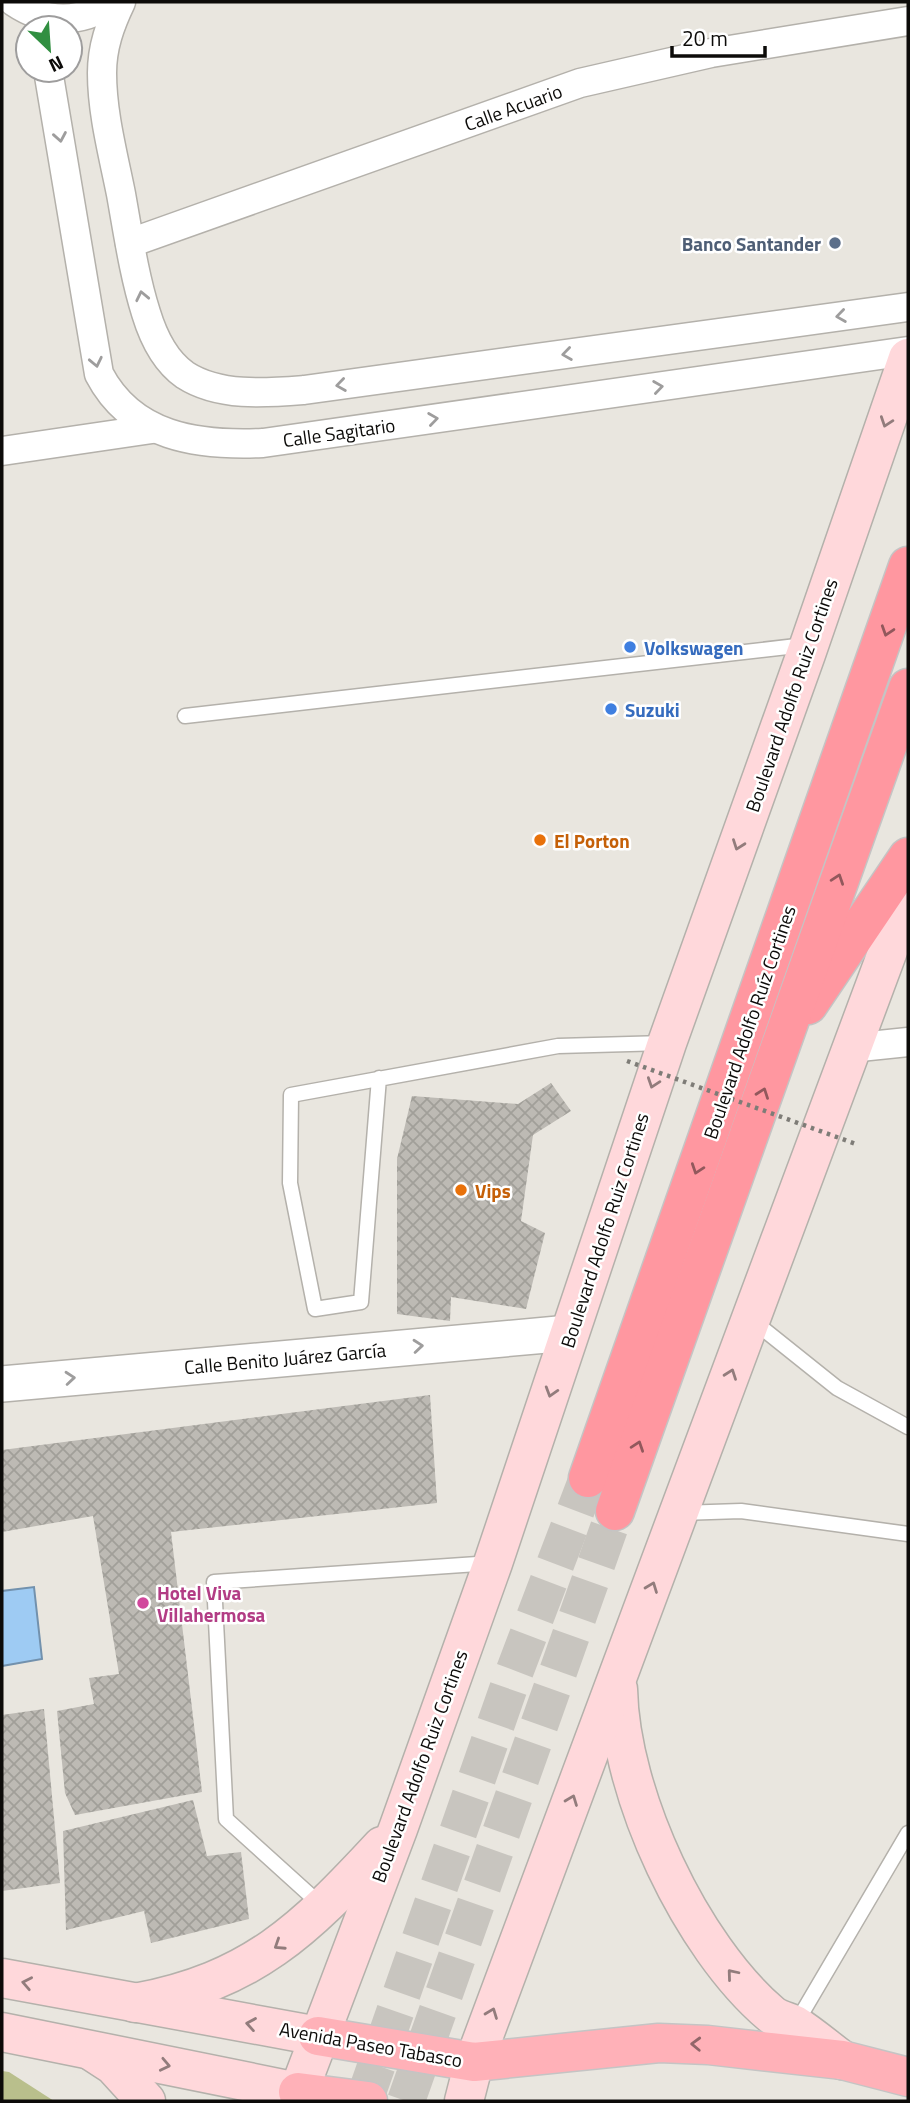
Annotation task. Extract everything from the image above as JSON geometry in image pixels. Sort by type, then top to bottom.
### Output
[{"type":"highway","name":"Boulevard Adolfo Ruíz Cortines","points":[[588,1478],[908,566]]},
{"type":"highway","name":"Boulevard Adolfo Ruíz Cortines","points":[[615,1511],[908,688]]},
{"type":"highway","points":[[778,1050],[908,857]]},
{"type":"main road","name":"Boulevard Adolfo Ruiz Cortines","points":[[297,2097],[398,1829],[493,1563],[667,1043],[810,644],[908,358]]},
{"type":"main road","points":[[464,2101],[474,2062],[908,897]]},
{"type":"main road","points":[[618,1679],[621,1730],[630,1769],[650,1826],[695,1924],[732,1976],[774,2017],[795,2025],[842,2060]]},
{"type":"main road","points":[[135,2003],[185,1992],[225,1976],[277,1946],[324,1908],[398,1829]]},
{"type":"main road","name":"Avenida Paseo Tabasco","points":[[2,1978],[474,2062],[659,2043],[752,2049],[842,2060],[908,2077]]},
{"type":"main road","points":[[2,2032],[297,2097],[368,2101]]},
{"type":"main road","points":[[88,2049],[113,2065],[146,2101]]},
{"type":"street","points":[[15,2],[33,14],[65,19],[95,13],[114,2]]},
{"type":"street","points":[[121,2],[109,26],[102,71],[108,126],[145,313],[160,348],[185,375],[234,391],[304,390],[908,307]]},
{"type":"street","name":"Calle Acuario","points":[[130,243],[580,83],[711,53],[908,20]]},
{"type":"street","name":"Calle Sagitario","points":[[50,84],[99,374],[109,393],[152,429],[209,442],[242,444],[286,440],[908,351]]},
{"type":"street","points":[[2,452],[152,429]]},
{"type":"street","points":[[850,1048],[908,1042]]},
{"type":"street","name":"Calle Benito Juárez García","points":[[2,1384],[569,1333]]},
{"type":"lane","points":[[185,716],[810,644]]},
{"type":"lane","points":[[379,1078],[361,1302],[315,1310],[290,1183],[291,1095],[379,1078],[558,1046],[667,1043]]},
{"type":"lane","points":[[751,1319],[837,1388],[908,1427]]},
{"type":"lane","points":[[680,1513],[741,1511],[908,1534]]},
{"type":"lane","points":[[324,1908],[226,1819],[214,1582],[493,1563]]},
{"type":"lane","points":[[752,2049],[795,2025],[908,1833]]},
{"type":"path","points":[[627,1061],[856,1144]]},
{"type":"green space","points":[[2,2071],[9,2072],[54,2101],[2,2101]]},
{"type":"water","points":[[34,1587],[42,1659],[2,1666],[2,1591]]},
{"type":"building","name":"Vips","points":[[551,1083],[571,1111],[533,1135],[521,1221],[545,1233],[526,1309],[451,1297],[450,1321],[397,1314],[397,1159],[412,1096],[518,1104]]},
{"type":"building","name":"Hotel Viva Villahermosa","points":[[430,1395],[437,1503],[171,1532],[202,1792],[75,1815],[65,1793],[57,1711],[94,1704],[89,1678],[119,1674],[93,1516],[2,1532],[2,1450]]},
{"type":"building","points":[[44,1709],[60,1883],[2,1891],[2,1715]]},
{"type":"building","points":[[193,1800],[207,1856],[241,1852],[249,1919],[151,1943],[144,1911],[66,1930],[63,1831]]},
{"type":"tunnel","points":[[364,2101],[512,1678],[588,1478]]},
{"type":"tunnel","points":[[406,2101],[615,1511]]},
{"type":"place","name":"Banco Santander","points":[[835,243]]},
{"type":"place","name":"Volkswagen","points":[[630,647]]},
{"type":"place","name":"Suzuki","points":[[611,709]]},
{"type":"place","name":"El Porton","points":[[540,840]]},
{"type":"place","name":"Vips","points":[[461,1190]]},
{"type":"place","name":"Hotel Viva Villahermosa","points":[[143,1603]]}]
